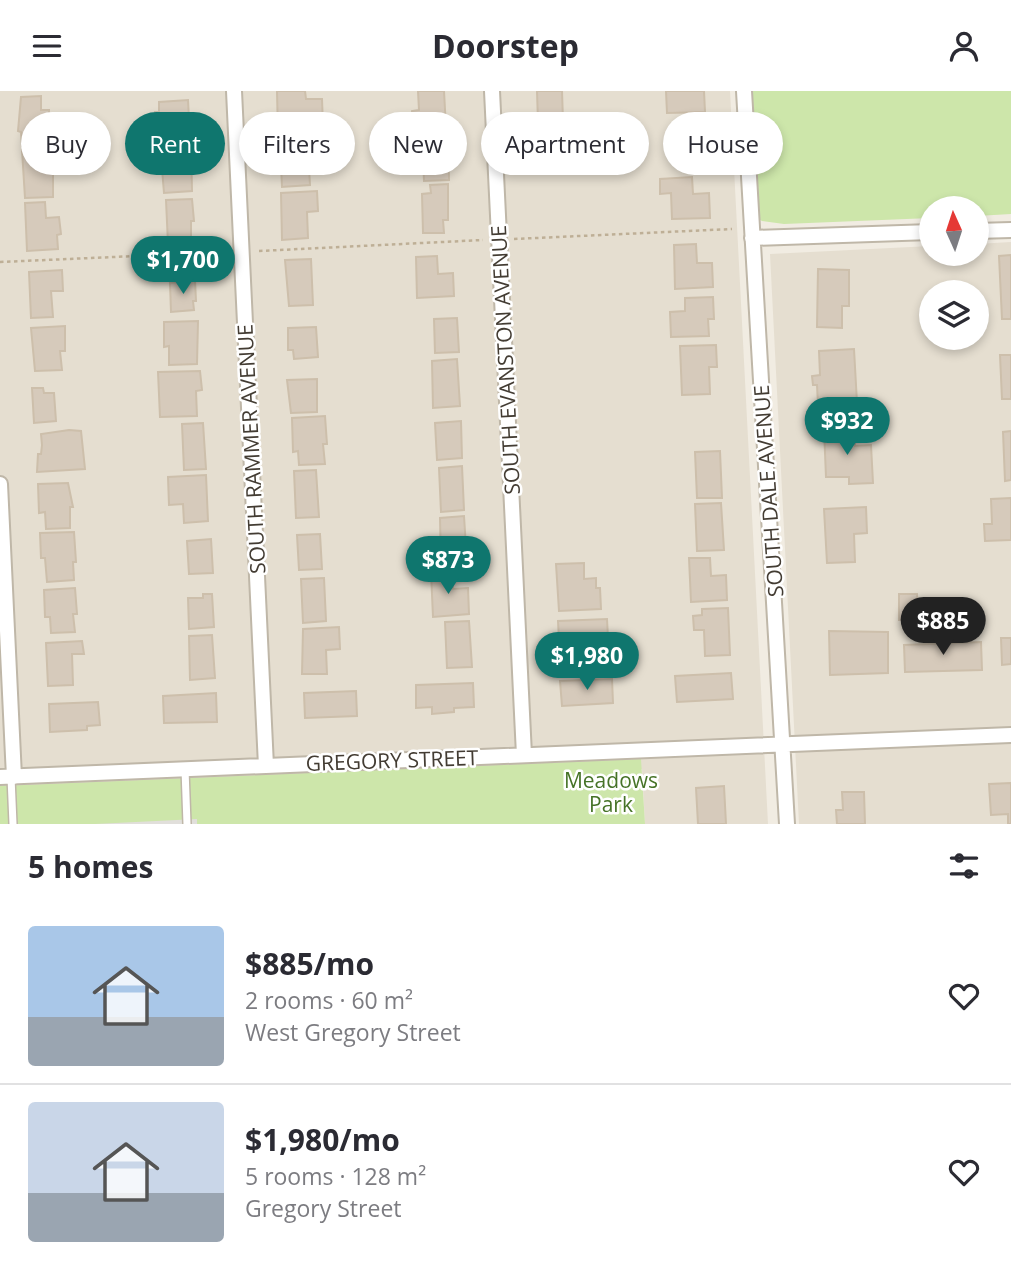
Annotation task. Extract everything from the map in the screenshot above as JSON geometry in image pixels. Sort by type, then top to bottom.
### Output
[{"type":"street","name":"SOUTH RAMMER AVENUE","points":[[234,91],[266,766]]},
{"type":"street","name":"SOUTH EVANSTON AVENUE","points":[[492,91],[524,755]]},
{"type":"street","name":"SOUTH DALE AVENUE","points":[[744,91],[787,824]]},
{"type":"street","points":[[989,231],[1011,230]]},
{"type":"street","points":[[752,238],[919,232]]},
{"type":"street","points":[[0,484],[8,777]]},
{"type":"street","name":"GREGORY STREET","points":[[8,777],[1011,735]]},
{"type":"lane","points":[[185,769],[187,824]]},
{"type":"lane","points":[[8,777],[13,824]]},
{"type":"path","points":[[0,262],[732,229]]},
{"type":"shaded area","points":[[0,91],[730,91],[731,112],[663,112],[663,175],[734,175],[768,824],[645,824],[642,769],[0,787]]},
{"type":"shaded area","points":[[1011,242],[1011,824],[799,824],[770,254],[919,247],[919,266],[989,266],[989,243]]},
{"type":"shaded area","points":[[197,819],[197,824],[95,824]]},
{"type":"green space","points":[[750,91],[1011,91],[1011,214],[989,215],[989,196],[919,196],[919,218],[784,224],[762,221],[757,218],[755,175],[783,175],[783,112],[751,112]]},
{"type":"green space","name":"Meadows Park","points":[[641,759],[645,824],[0,824],[0,786]]},
{"type":"building","points":[[277,91],[305,91],[306,99],[322,99],[322,112],[277,112]]},
{"type":"building","points":[[418,91],[444,91],[445,112],[412,112],[419,110]]},
{"type":"building","points":[[537,91],[562,91],[563,112],[538,112]]},
{"type":"building","points":[[666,91],[704,91],[705,112],[667,112]]},
{"type":"building","points":[[41,96],[41,110],[49,110],[21,112],[21,132],[18,131],[21,97]]},
{"type":"building","points":[[188,100],[189,112],[159,112],[159,102]]},
{"type":"building","points":[[24,175],[53,175],[53,197],[25,198]]},
{"type":"building","points":[[163,175],[192,175],[192,191],[164,193]]},
{"type":"building","points":[[281,175],[309,175],[310,185],[282,187]]},
{"type":"building","points":[[424,175],[449,175],[449,180],[424,181]]},
{"type":"building","points":[[692,177],[693,194],[709,193],[710,218],[672,219],[671,193],[660,194],[660,179]]},
{"type":"building","points":[[448,184],[448,220],[443,220],[444,233],[423,233],[422,194],[431,193],[430,185]]},
{"type":"building","points":[[317,191],[318,211],[307,212],[308,238],[282,240],[281,193]]},
{"type":"building","points":[[192,199],[194,221],[191,221],[191,243],[168,244],[166,200]]},
{"type":"building","points":[[45,202],[46,218],[59,217],[61,234],[57,235],[58,249],[27,251],[25,203]]},
{"type":"building","points":[[696,244],[697,263],[712,263],[713,287],[675,289],[674,245]]},
{"type":"building","points":[[1011,255],[1011,319],[1002,319],[999,256]]},
{"type":"building","points":[[437,256],[438,274],[453,273],[454,296],[417,298],[416,257]]},
{"type":"building","points":[[311,259],[313,305],[289,306],[285,260]]},
{"type":"building","points":[[818,269],[849,270],[849,306],[842,306],[842,328],[817,327]]},
{"type":"building","points":[[62,270],[63,291],[51,291],[53,317],[31,318],[29,272]]},
{"type":"building","points":[[195,280],[194,310],[171,312],[170,283]]},
{"type":"building","points":[[713,297],[714,319],[708,319],[709,336],[671,337],[670,312],[685,311],[685,298]]},
{"type":"building","points":[[457,318],[459,352],[435,353],[434,319]]},
{"type":"building","points":[[198,321],[197,364],[169,365],[169,346],[164,347],[164,322]]},
{"type":"building","points":[[65,326],[65,351],[60,351],[62,370],[35,371],[31,328]]},
{"type":"building","points":[[316,327],[318,357],[294,359],[293,350],[288,350],[288,328]]},
{"type":"building","points":[[716,345],[717,367],[709,367],[710,394],[682,395],[680,346]]},
{"type":"building","points":[[854,349],[857,403],[818,405],[817,385],[813,385],[812,376],[820,375],[819,351]]},
{"type":"building","points":[[1000,355],[1011,355],[1011,399],[1002,399]]},
{"type":"building","points":[[457,359],[460,406],[433,408],[432,361]]},
{"type":"building","points":[[200,371],[202,390],[196,391],[197,416],[160,417],[158,372]]},
{"type":"building","points":[[317,379],[317,412],[291,413],[287,380]]},
{"type":"building","points":[[32,388],[43,388],[44,393],[54,393],[56,421],[34,423]]},
{"type":"building","points":[[325,416],[325,464],[299,465],[298,451],[293,452],[292,418]]},
{"type":"building","points":[[461,421],[462,458],[437,460],[435,423]]},
{"type":"building","points":[[203,423],[206,469],[184,470],[182,424]]},
{"type":"building","points":[[854,427],[855,446],[871,445],[873,483],[849,484],[849,477],[826,477],[824,429]]},
{"type":"building","points":[[81,431],[85,469],[37,472],[38,454],[41,454],[42,445],[41,434]]},
{"type":"building","points":[[1011,431],[1011,480],[1005,481],[1003,432]]},
{"type":"building","points":[[720,451],[722,498],[697,498],[695,452]]},
{"type":"building","points":[[462,466],[464,510],[441,512],[439,468]]},
{"type":"building","points":[[316,470],[319,517],[296,518],[294,471]]},
{"type":"building","points":[[206,475],[208,521],[184,523],[183,504],[169,505],[168,477]]},
{"type":"building","points":[[68,483],[73,507],[70,507],[70,528],[46,529],[45,512],[39,513],[38,484]]},
{"type":"building","points":[[1011,498],[1011,540],[985,541],[984,524],[992,524],[991,499]]},
{"type":"building","points":[[721,503],[724,550],[697,551],[695,504]]},
{"type":"building","points":[[866,507],[867,533],[854,534],[855,562],[827,563],[824,509]]},
{"type":"building","points":[[464,516],[467,563],[441,564],[440,518]]},
{"type":"building","points":[[74,532],[74,580],[47,582],[45,558],[41,558],[40,533]]},
{"type":"building","points":[[320,534],[322,569],[299,570],[297,535]]},
{"type":"building","points":[[211,539],[213,573],[189,574],[187,541]]},
{"type":"building","points":[[689,558],[710,558],[711,576],[726,575],[727,600],[691,602]]},
{"type":"building","points":[[584,563],[584,579],[596,578],[596,588],[600,588],[601,609],[559,611],[556,564]]},
{"type":"building","points":[[452,571],[453,589],[468,588],[469,614],[433,617],[431,572]]},
{"type":"building","points":[[324,578],[326,621],[303,623],[301,579]]},
{"type":"building","points":[[75,588],[75,632],[51,633],[50,617],[45,617],[44,590]]},
{"type":"building","points":[[203,594],[212,594],[214,627],[189,629],[188,598],[203,598]]},
{"type":"building","points":[[899,594],[917,594],[918,619],[899,620]]},
{"type":"building","points":[[728,608],[730,655],[705,656],[704,630],[694,630],[693,616],[702,615],[702,609]]},
{"type":"building","points":[[607,619],[609,657],[560,659],[558,621]]},
{"type":"building","points":[[469,621],[472,667],[447,668],[445,622]]},
{"type":"building","points":[[339,627],[340,649],[326,650],[327,674],[302,674],[303,629]]},
{"type":"building","points":[[829,631],[888,632],[888,673],[830,675]]},
{"type":"building","points":[[212,635],[215,678],[190,680],[189,636]]},
{"type":"building","points":[[1001,638],[1011,638],[1011,664],[1002,665]]},
{"type":"building","points":[[82,641],[84,654],[72,654],[73,685],[48,686],[46,643]]},
{"type":"building","points":[[981,642],[982,670],[905,672],[904,645]]},
{"type":"building","points":[[731,673],[733,699],[677,702],[675,676]]},
{"type":"building","points":[[612,679],[613,703],[562,706],[560,681]]},
{"type":"building","points":[[473,683],[474,707],[454,708],[454,712],[432,714],[432,707],[416,708],[416,685]]},
{"type":"building","points":[[356,691],[357,716],[305,718],[304,693]]},
{"type":"building","points":[[216,693],[217,722],[164,723],[163,696]]},
{"type":"building","points":[[98,702],[100,725],[87,726],[87,730],[50,732],[49,704]]},
{"type":"building","points":[[1011,783],[1011,824],[1008,824],[1008,814],[991,815],[989,784]]},
{"type":"building","points":[[724,786],[726,824],[698,824],[696,788]]},
{"type":"building","points":[[842,792],[864,792],[865,824],[837,824],[836,810],[843,810]]}]
